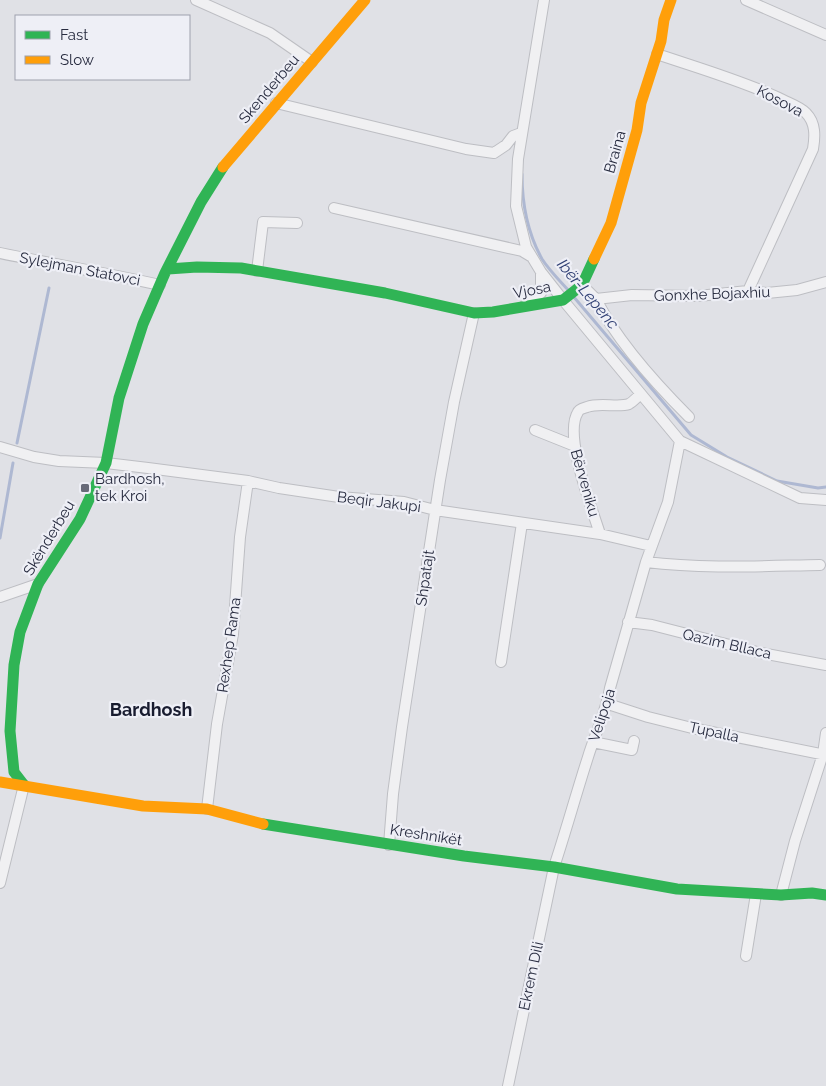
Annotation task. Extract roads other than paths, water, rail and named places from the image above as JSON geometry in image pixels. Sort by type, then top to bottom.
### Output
[{"type":"street","points":[[196,0],[270,33],[312,62]]},
{"type":"street","name":"Skenderbeu","points":[[201,202],[228,160],[365,0]]},
{"type":"street","points":[[544,0],[521,133],[516,206],[526,247],[541,272],[563,300]]},
{"type":"street","name":"Braina","points":[[563,300],[579,287],[611,223],[637,130],[642,103],[657,54],[664,20],[671,0]]},
{"type":"street","points":[[746,0],[826,35]]},
{"type":"street","name":"Kosova","points":[[657,54],[758,88],[797,107],[812,122],[815,137],[813,149],[748,291]]},
{"type":"street","points":[[276,104],[466,149],[494,153],[500,150],[513,136],[521,133]]},
{"type":"street","name":"Skënderbeu","points":[[24,785],[14,772],[10,731],[14,665],[20,632],[38,584],[48,565],[80,519],[106,463],[119,398],[143,324],[182,236],[201,202]]},
{"type":"street","points":[[334,208],[522,251],[533,258]]},
{"type":"street","points":[[257,271],[262,222],[297,223]]},
{"type":"street","name":"Sylejman Statovci","points":[[0,253],[55,265],[98,271],[160,285]]},
{"type":"street","name":"Vjosa","points":[[168,269],[197,267],[241,268],[474,312],[493,312],[563,300],[680,441],[800,498],[826,500]]},
{"type":"street","points":[[520,308],[541,293],[541,272]]},
{"type":"street","name":"Gonxhe Bojaxhiu","points":[[596,299],[632,295],[698,296],[748,291],[767,293],[797,290],[826,282]]},
{"type":"street","points":[[579,287],[596,299],[607,320],[619,336],[670,398],[689,417]]},
{"type":"street","name":"Shpatajt","points":[[389,845],[398,755],[435,510],[454,402],[474,312]]},
{"type":"street","name":"Bërveniku","points":[[600,534],[584,485],[575,446],[574,419],[578,411],[593,405],[629,404],[641,394]]},
{"type":"street","points":[[535,430],[575,446]]},
{"type":"street","name":"Velipoja","points":[[554,867],[593,742],[608,704],[628,622],[646,562],[668,502],[680,441]]},
{"type":"street","name":"Beqir Jakupi","points":[[0,447],[59,461],[106,463],[248,481],[279,488],[339,497],[404,502],[435,510],[600,534],[651,546]]},
{"type":"street","name":"Rexhep Rama","points":[[207,809],[217,724],[233,634],[240,537],[248,481]]},
{"type":"street","points":[[501,662],[522,523]]},
{"type":"street","points":[[646,562],[675,566],[820,565]]},
{"type":"street","points":[[0,597],[38,584]]},
{"type":"street","name":"Qazim Bllaca","points":[[628,622],[652,625],[761,653],[826,665]]},
{"type":"street","name":"Tupalla","points":[[608,704],[648,717],[692,728],[824,755]]},
{"type":"street","points":[[781,895],[795,841],[824,755],[826,732]]},
{"type":"street","points":[[593,742],[632,750],[634,741]]},
{"type":"street","name":"Kreshnikët","points":[[0,782],[143,806],[207,809],[259,823],[389,845],[554,867],[677,889],[781,895],[812,893],[826,896]]},
{"type":"street","points":[[0,882],[24,785]]},
{"type":"street","name":"Ekrem Dili","points":[[508,1086],[554,867]]},
{"type":"street","points":[[746,956],[756,894]]},
{"type":"waterway","name":"Ibër-Lepenc","points":[[522,174],[524,207],[537,249],[545,263],[569,291]]},
{"type":"waterway","points":[[17,443],[49,288]]},
{"type":"waterway","name":"Ibër-Lepenc","points":[[573,296],[691,435],[727,457],[777,481],[818,488],[826,487]]},
{"type":"waterway","points":[[0,538],[13,463]]},
{"type":"place","name":"Bardhosh, tek Kroi","points":[[85,488]]},
{"type":"district","name":"Bardhosh","points":[[151,709]]}]
